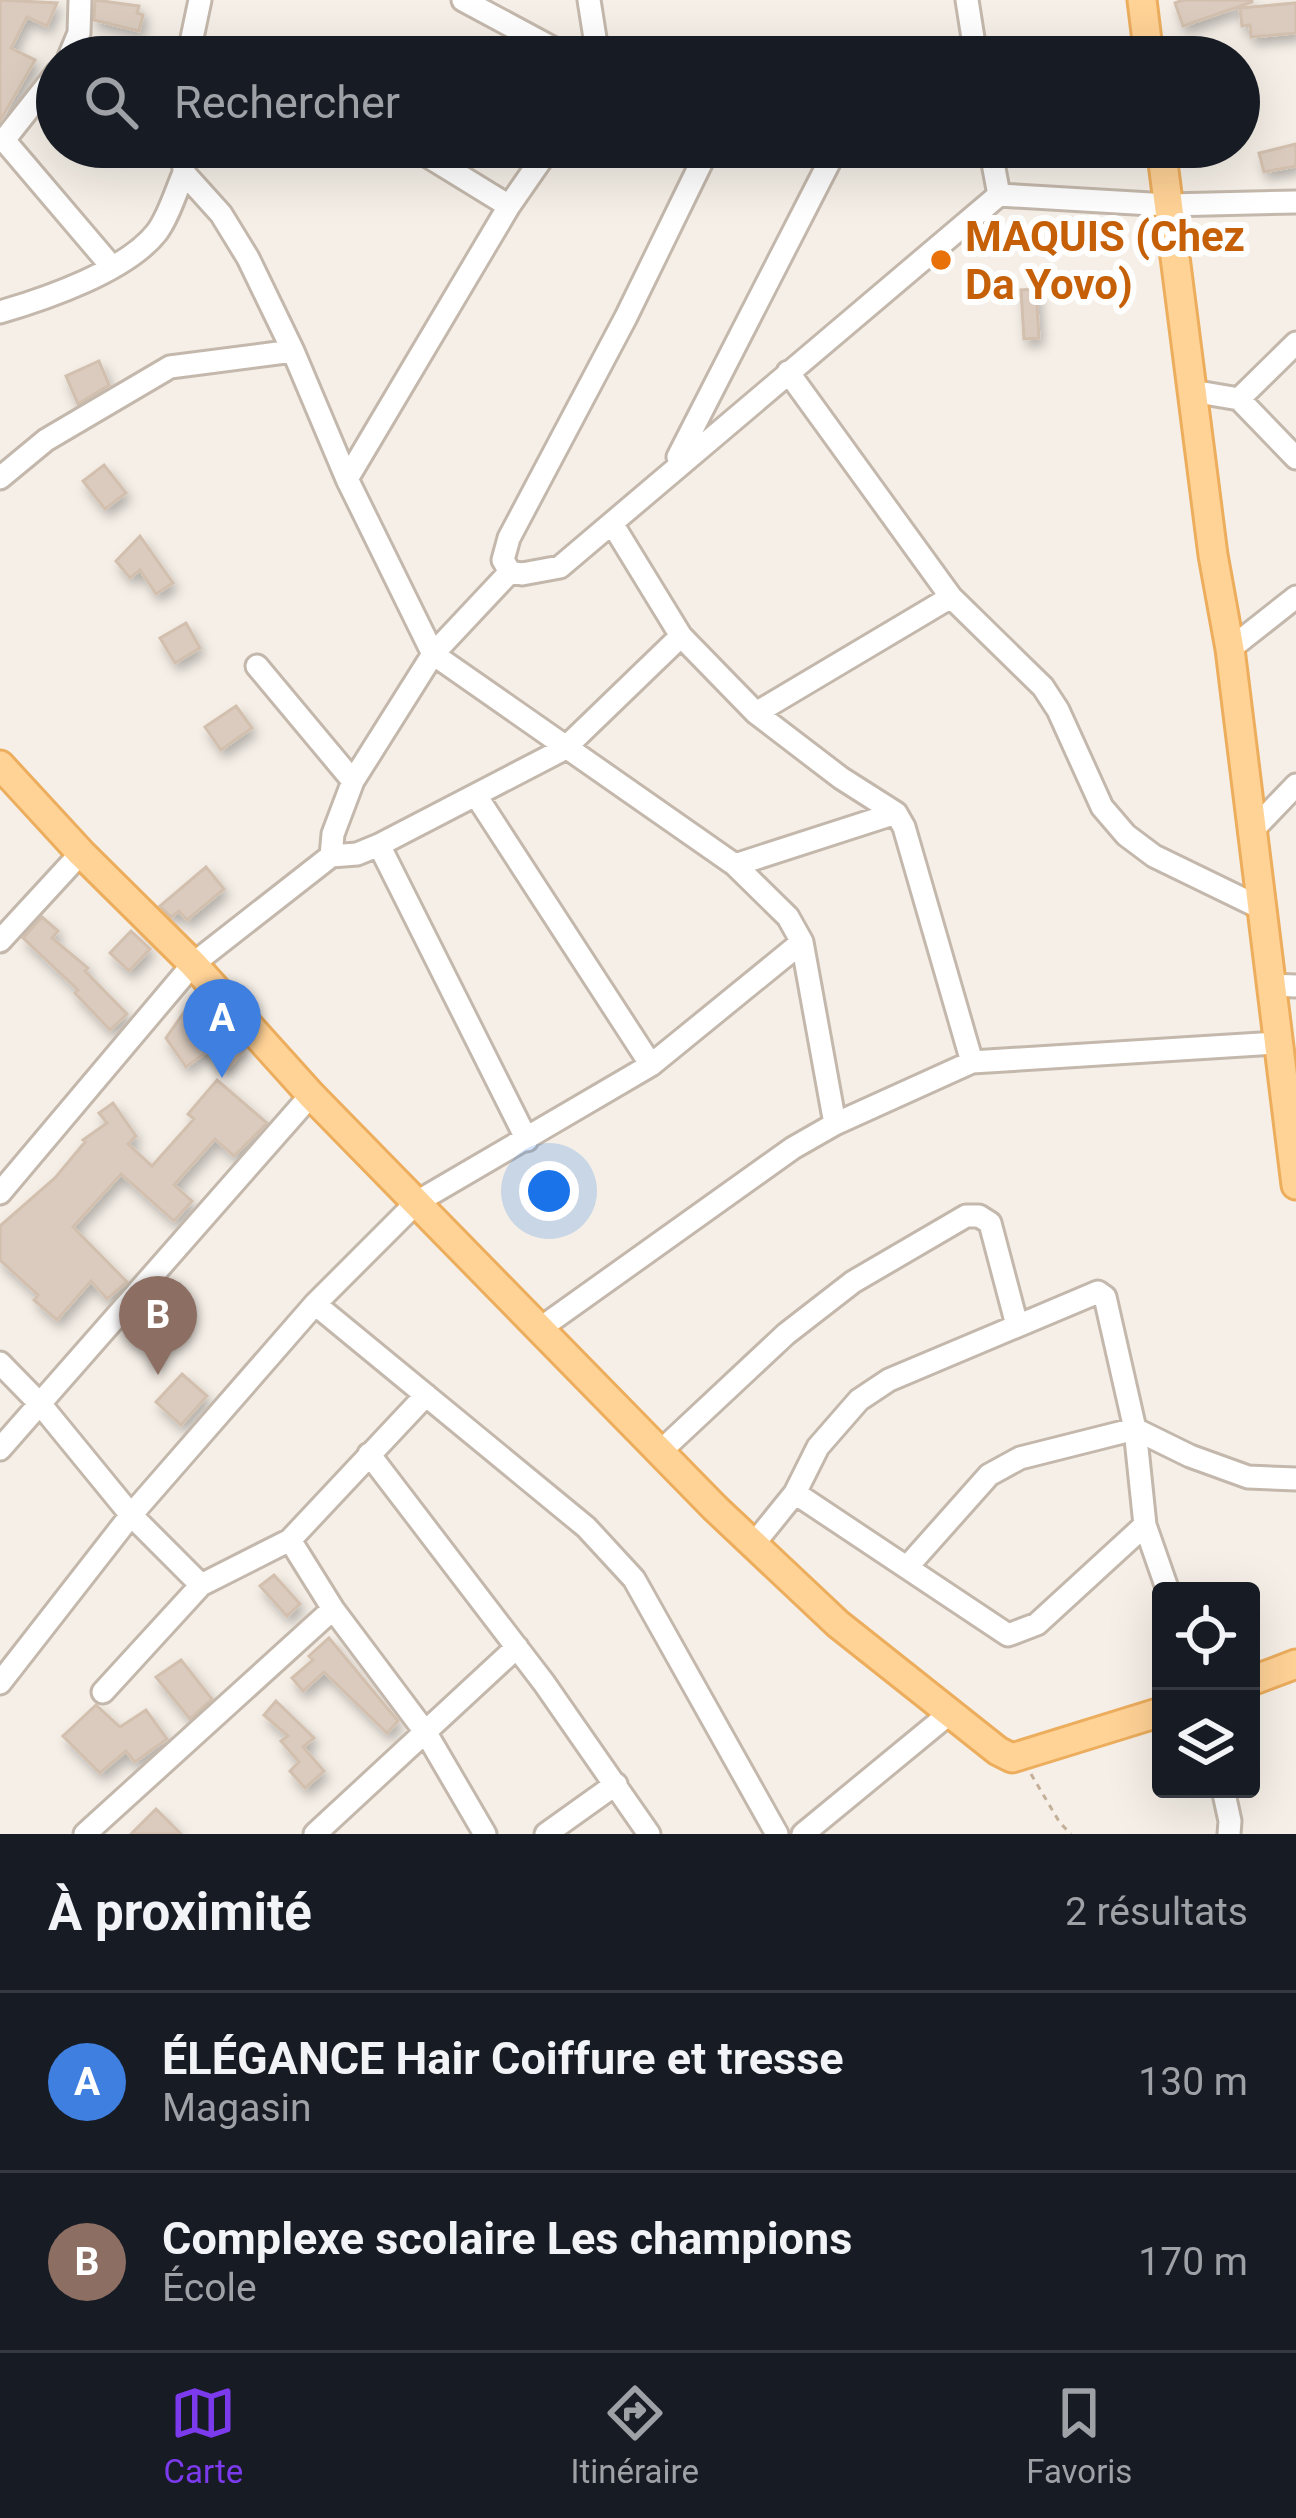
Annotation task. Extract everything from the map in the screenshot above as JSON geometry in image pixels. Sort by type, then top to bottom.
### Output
[{"type":"main road","points":[[1142,0],[1146,36]]},
{"type":"main road","points":[[1164,168],[1213,555],[1230,649],[1250,833],[1261,908],[1283,986],[1277,1043],[1292,1120],[1296,1185]]},
{"type":"main road","points":[[0,765],[538,1330],[838,1624],[1003,1754],[1020,1757],[1152,1715]]},
{"type":"main road","points":[[1260,1678],[1296,1664]]},
{"type":"street","points":[[78,36],[80,0]]},
{"type":"street","points":[[193,36],[200,0]]},
{"type":"street","points":[[463,0],[530,36]]},
{"type":"street","points":[[589,0],[595,36]]},
{"type":"street","points":[[967,0],[973,36]]},
{"type":"street","points":[[36,99],[2,140],[112,267]]},
{"type":"street","points":[[0,312],[51,297],[112,267],[156,233],[184,168]]},
{"type":"street","points":[[447,168],[509,206]]},
{"type":"street","points":[[346,479],[535,168]]},
{"type":"street","points":[[510,572],[503,560],[509,538],[700,168]]},
{"type":"street","points":[[673,469],[826,168]]},
{"type":"street","points":[[994,168],[998,195]]},
{"type":"street","points":[[184,172],[221,214],[248,258],[346,479],[433,653],[735,865],[788,916],[802,941],[835,1124]]},
{"type":"street","points":[[510,572],[560,567],[998,195],[1168,205],[1296,202]]},
{"type":"street","points":[[1239,400],[1296,343]]},
{"type":"street","points":[[0,478],[46,440],[170,367],[293,351]]},
{"type":"street","points":[[788,372],[951,597],[1043,687],[1102,807],[1126,835],[1154,856],[1261,908]]},
{"type":"street","points":[[1192,391],[1239,400],[1296,458]]},
{"type":"street","points":[[613,525],[681,636],[756,713],[896,813],[972,1061]]},
{"type":"street","points":[[332,856],[333,834],[353,781],[433,653],[510,572]]},
{"type":"street","points":[[756,713],[951,597]]},
{"type":"street","points":[[1230,649],[1296,597]]},
{"type":"street","points":[[0,1193],[193,964],[332,856],[358,854],[564,749],[681,636]]},
{"type":"street","points":[[257,666],[353,781]]},
{"type":"street","points":[[1250,833],[1296,785]]},
{"type":"street","points":[[477,796],[651,1066]]},
{"type":"street","points":[[735,865],[896,813]]},
{"type":"street","points":[[379,844],[526,1140]]},
{"type":"street","points":[[0,941],[81,854]]},
{"type":"street","points":[[0,1683],[131,1515],[315,1304],[416,1202],[651,1066],[802,941]]},
{"type":"street","points":[[538,1330],[793,1148],[972,1061],[1277,1043]]},
{"type":"street","points":[[0,1449],[311,1095]]},
{"type":"street","points":[[662,1450],[786,1334],[836,1295],[966,1216],[979,1216],[990,1223],[1017,1324]]},
{"type":"street","points":[[753,1544],[795,1493],[818,1447],[859,1400],[889,1380],[1098,1292],[1105,1297],[1135,1429],[1145,1525],[1165,1582]]},
{"type":"street","points":[[315,1304],[586,1527],[634,1579],[777,1834]]},
{"type":"street","points":[[0,1363],[41,1405],[131,1515],[201,1585]]},
{"type":"street","points":[[103,1692],[201,1585],[290,1540],[426,1395]]},
{"type":"street","points":[[908,1566],[989,1475],[1020,1458],[1135,1429],[1248,1477],[1296,1479]]},
{"type":"street","points":[[369,1454],[517,1647],[649,1834]]},
{"type":"street","points":[[795,1493],[1008,1635],[1037,1624],[1145,1525]]},
{"type":"street","points":[[290,1540],[333,1609],[426,1733],[485,1834]]},
{"type":"street","points":[[85,1834],[333,1609]]},
{"type":"street","points":[[315,1834],[517,1647]]},
{"type":"street","points":[[803,1834],[950,1713]]},
{"type":"street","points":[[546,1834],[616,1784]]},
{"type":"street","points":[[1225,1798],[1228,1834]]},
{"type":"path","points":[[1020,1757],[1071,1834]]},
{"type":"building","points":[[0,0],[57,3],[47,26],[27,17],[11,48],[35,60],[0,121]]},
{"type":"building","points":[[95,0],[139,6],[137,13],[143,15],[139,31],[94,20]]},
{"type":"building","points":[[1252,2],[1183,26],[1175,3]]},
{"type":"building","points":[[1296,3],[1296,33],[1251,36],[1250,25],[1242,26],[1240,8]]},
{"type":"building","points":[[1296,144],[1296,166],[1264,172],[1260,153]]},
{"type":"building","points":[[1036,289],[1039,338],[1024,339],[1021,290]]},
{"type":"building","points":[[99,361],[109,385],[78,404],[66,376]]},
{"type":"building","points":[[104,465],[126,493],[105,509],[83,481]]},
{"type":"building","points":[[140,536],[173,583],[156,594],[140,570],[130,578],[116,561]]},
{"type":"building","points":[[186,623],[200,648],[175,663],[160,638]]},
{"type":"building","points":[[236,706],[252,728],[221,750],[205,727]]},
{"type":"building","points":[[206,867],[224,889],[187,920],[179,911],[171,917],[160,906]]},
{"type":"building","points":[[42,917],[58,931],[52,938],[88,968],[85,971],[127,1014],[110,1030],[75,993],[78,990],[23,938]]},
{"type":"building","points":[[131,931],[150,949],[129,971],[110,953]]},
{"type":"building","points":[[196,995],[212,1012],[205,1020],[245,1049],[227,1069],[208,1051],[186,1067],[166,1038]]},
{"type":"building","points":[[217,1080],[267,1123],[234,1156],[215,1139],[174,1185],[192,1201],[174,1221],[121,1174],[73,1227],[127,1282],[107,1299],[91,1281],[57,1320],[0,1260],[0,1226],[55,1178],[83,1140],[107,1123],[99,1113],[113,1103],[136,1136],[128,1144],[152,1166],[194,1119],[188,1114]]},
{"type":"building","points":[[182,1374],[207,1396],[181,1425],[156,1402]]},
{"type":"building","points":[[274,1575],[300,1604],[287,1616],[260,1586]]},
{"type":"building","points":[[329,1638],[398,1721],[387,1733],[324,1672],[303,1691],[292,1678]]},
{"type":"building","points":[[181,1660],[212,1699],[190,1719],[156,1677]]},
{"type":"building","points":[[276,1701],[314,1738],[303,1747],[324,1771],[305,1788],[290,1771],[299,1762],[281,1741],[288,1736],[264,1715]]},
{"type":"building","points":[[96,1705],[120,1727],[146,1710],[167,1739],[135,1762],[126,1751],[100,1773],[63,1736]]},
{"type":"building","points":[[156,1809],[181,1834],[131,1834]]},
{"type":"place","name":"MAQUIS (Chez Da Yovo)","points":[[941,260]]},
{"type":"place","name":"ÉLÉGANCE Hair Coiffure et tresse","points":[[222,1078]]},
{"type":"place","name":"Complexe scolaire Les champions","points":[[158,1375]]}]
